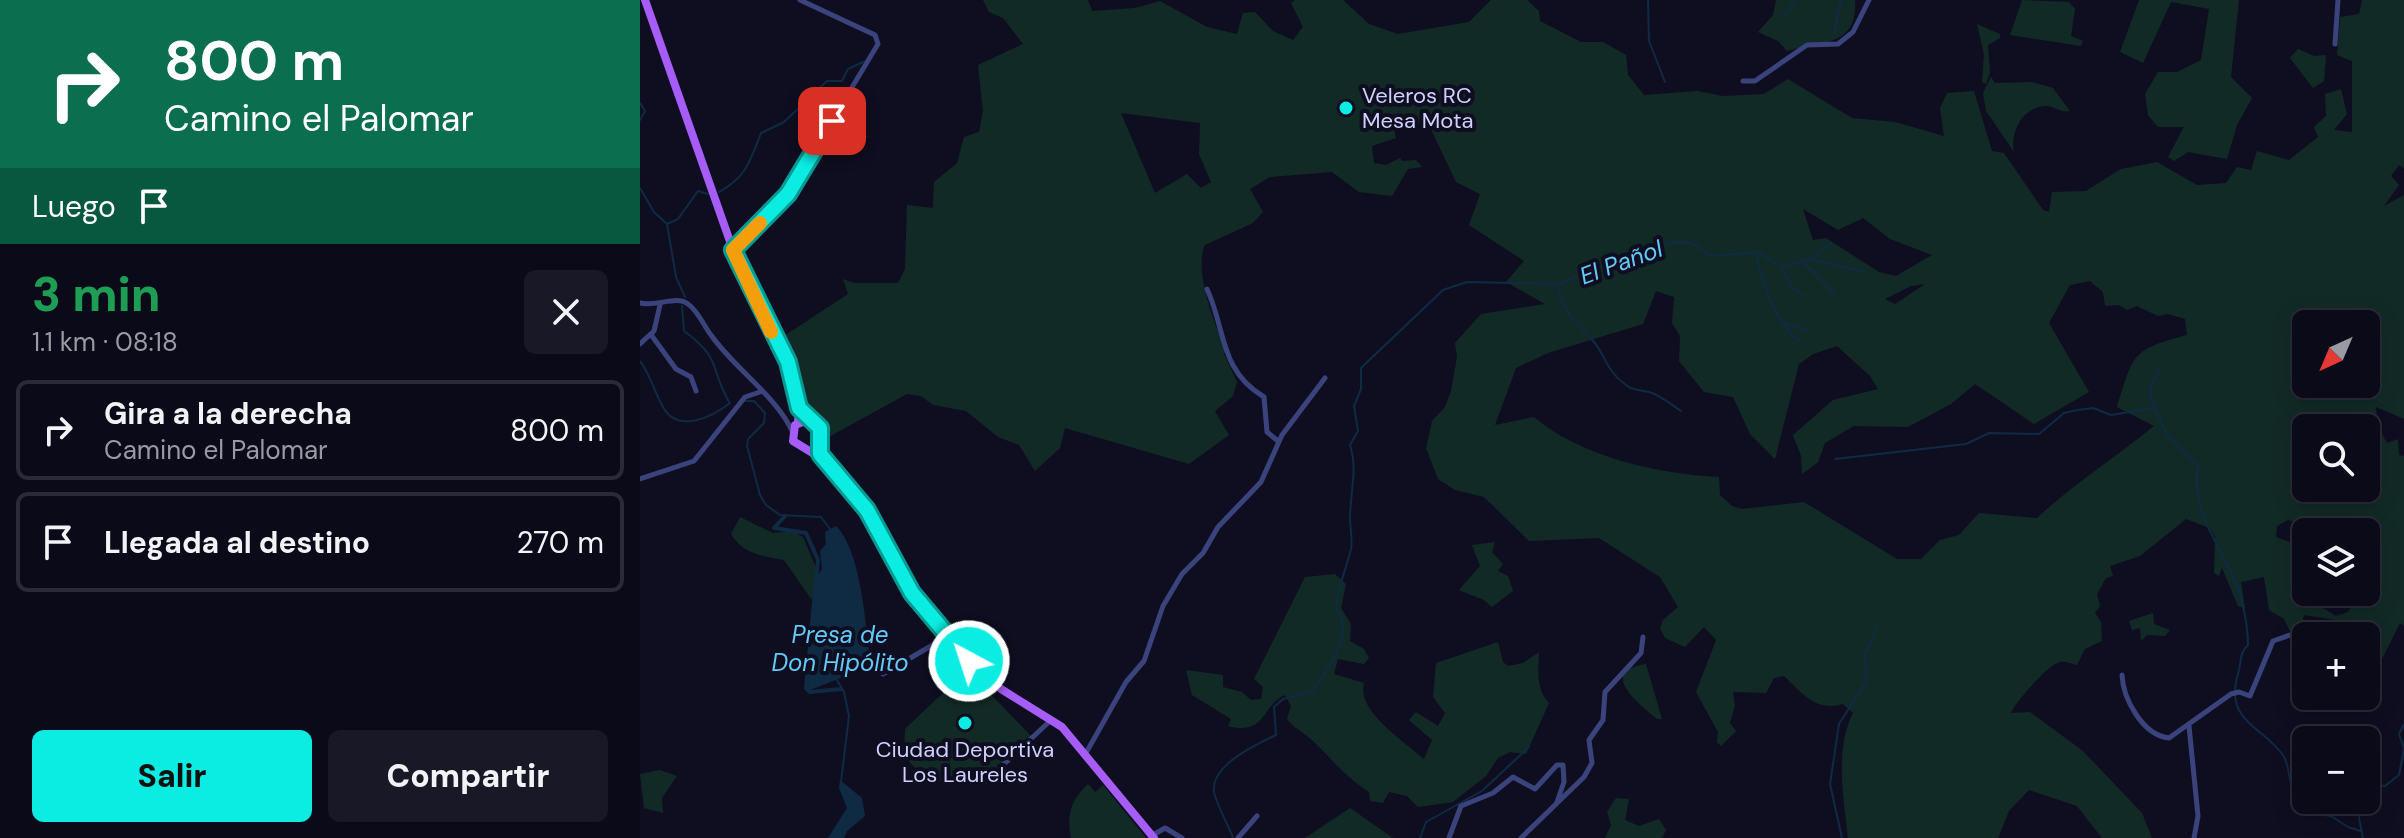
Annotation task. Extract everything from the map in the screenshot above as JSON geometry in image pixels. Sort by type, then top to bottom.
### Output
[{"type":"main road","points":[[645,0],[733,250],[788,362],[799,408],[808,420],[820,428],[819,448],[824,460]]},
{"type":"main road","points":[[799,408],[795,426],[796,445],[824,460],[867,510],[900,576],[948,636],[982,674],[1052,719],[1086,753],[1153,837]]},
{"type":"main road","points":[[795,426],[808,420]]},
{"type":"main road","points":[[810,450],[821,442]]},
{"type":"street","points":[[733,250],[788,194],[878,44],[875,35],[800,0]]},
{"type":"street","points":[[1743,81],[1755,81],[1807,45],[1838,44],[1853,32],[1869,0]]},
{"type":"street","points":[[2335,44],[2338,0]]},
{"type":"street","points":[[1207,289],[1221,339],[1236,373],[1245,386],[1264,397],[1267,432],[1278,441]]},
{"type":"street","points":[[640,303],[660,305],[675,300],[690,306],[721,349],[795,426]]},
{"type":"street","points":[[640,344],[652,336],[660,305]]},
{"type":"street","points":[[652,336],[670,363],[691,377],[696,391]]},
{"type":"street","points":[[1086,753],[1126,682],[1144,661],[1163,606],[1182,574],[1203,553],[1218,527],[1261,482],[1278,441],[1325,378]]},
{"type":"street","points":[[640,479],[694,461],[745,397],[760,392]]},
{"type":"street","points":[[2122,675],[2126,701],[2158,735],[2169,738],[2235,693],[2250,696],[2273,641],[2292,634]]},
{"type":"street","points":[[883,674],[948,636]]},
{"type":"street","points":[[1521,838],[1584,777],[1592,763],[1589,740],[1603,720],[1605,692],[1641,653],[1643,637]]},
{"type":"street","points":[[985,782],[1052,719]]},
{"type":"street","points":[[2189,726],[2198,816],[2194,838]]},
{"type":"street","points":[[1449,838],[1461,806],[1493,793],[1513,777],[1535,789],[1557,765],[1563,765],[1564,782],[1557,803]]},
{"type":"street","points":[[1238,838],[1257,816]]},
{"type":"street","points":[[1153,837],[1165,828],[1182,838]]},
{"type":"green space","points":[[983,0],[1088,0],[1092,11],[1135,8],[1160,1],[1207,27],[1237,34],[1243,13],[1255,12],[1273,31],[1293,40],[1303,27],[1291,3],[1295,0],[1343,0],[1369,24],[1398,34],[1469,22],[1491,0],[1527,0],[1539,11],[1540,21],[1581,42],[1603,42],[1626,55],[1628,75],[1644,95],[1697,91],[1723,96],[1764,94],[1788,79],[1852,118],[1895,122],[1944,136],[1940,108],[1947,93],[1974,91],[1992,151],[2004,153],[2043,210],[2049,212],[2052,192],[2086,191],[2121,169],[2157,162],[2197,185],[2226,183],[2237,167],[2251,170],[2257,151],[2289,160],[2318,137],[2314,127],[2326,116],[2325,94],[2341,89],[2347,114],[2334,130],[2352,132],[2352,61],[2337,55],[2340,17],[2359,14],[2362,0],[2404,0],[2404,169],[2399,165],[2391,176],[2399,185],[2384,206],[2404,195],[2404,419],[2376,407],[2377,414],[2292,414],[2292,502],[2380,502],[2380,431],[2387,443],[2398,439],[2399,455],[2404,456],[2404,626],[2400,623],[2381,661],[2380,622],[2349,622],[2304,615],[2302,622],[2292,622],[2290,631],[2284,619],[2269,610],[2264,577],[2241,582],[2245,608],[2238,606],[2222,568],[2219,576],[2214,573],[2215,537],[2210,528],[2186,519],[2140,556],[2110,566],[2113,576],[2106,578],[2097,594],[2100,606],[2095,613],[2101,622],[2102,641],[2085,649],[2077,665],[2062,662],[2052,666],[2025,693],[2011,713],[2030,712],[2083,751],[2142,813],[2152,838],[2102,838],[2077,806],[2029,790],[2009,811],[1998,838],[1848,838],[1842,759],[1853,713],[1843,704],[1825,706],[1810,700],[1784,676],[1774,678],[1766,693],[1733,692],[1735,706],[1730,723],[1736,731],[1721,746],[1717,742],[1718,732],[1696,692],[1716,640],[1704,627],[1685,647],[1665,638],[1660,628],[1663,620],[1678,607],[1660,577],[1599,538],[1529,541],[1484,497],[1455,490],[1438,479],[1426,448],[1432,421],[1445,407],[1451,391],[1457,357],[1455,343],[1481,314],[1545,304],[1506,282],[1524,261],[1469,225],[1480,194],[1456,182],[1428,123],[1393,124],[1396,138],[1372,146],[1374,163],[1386,165],[1400,158],[1402,161],[1416,160],[1422,167],[1408,169],[1392,196],[1359,192],[1332,172],[1270,177],[1250,189],[1263,212],[1253,223],[1205,245],[1202,255],[1203,283],[1226,349],[1224,354],[1237,382],[1233,396],[1215,411],[1229,435],[1189,464],[1065,428],[1060,448],[1035,471],[1019,445],[998,437],[966,411],[933,405],[921,396],[907,394],[825,439],[824,425],[803,408],[795,369],[781,338],[848,294],[843,279],[854,283],[898,283],[905,269],[907,205],[933,208],[934,182],[957,163],[964,137],[979,132],[983,111],[978,65],[1023,44],[1003,18],[989,12]],"holes":[[[1121,113],[1200,123],[1199,154],[1211,182],[1201,188],[1187,174],[1155,193]],[[1803,209],[1838,230],[1863,218],[1890,239],[1932,255],[1896,276],[1879,272],[1826,238],[1813,240]],[[2090,281],[2103,292],[2105,306],[2119,305],[2127,310],[2137,306],[2158,316],[2168,314],[2185,319],[2187,335],[2155,345],[2137,356],[2117,407],[2154,426],[2037,518],[1979,513],[1959,535],[1940,540],[1921,559],[1897,559],[1804,502],[1742,509],[1732,506],[1720,495],[1719,477],[1671,472],[1621,461],[1574,443],[1534,417],[1495,425],[1516,368],[1548,353],[1643,324],[1656,291],[1674,297],[1672,323],[1680,336],[1679,361],[1704,392],[1733,397],[1750,434],[1775,459],[1799,364],[1813,354],[1837,346],[1870,376],[1878,389],[1833,400],[1793,435],[1801,456],[1802,474],[1818,462],[1825,443],[1854,426],[1908,427],[1951,404],[1975,384],[2034,424],[2089,392],[2049,323],[2070,285]],[[1925,284],[1895,304],[1885,299],[1911,286]]]},
{"type":"green space","points":[[1776,0],[1855,0],[1854,15],[1844,34],[1835,39],[1787,51],[1778,41],[1758,32],[1773,15]]},
{"type":"green space","points":[[2022,0],[2069,2],[2075,9],[2071,36],[2083,41],[2081,46],[2010,35]]},
{"type":"green space","points":[[2139,0],[2239,0],[2231,77],[2252,98],[2237,125],[2227,159],[2188,152],[2174,161],[2168,157],[2184,127],[2158,127],[2148,115],[2145,94],[2158,72],[2177,72],[2201,60],[2209,9],[2171,2],[2143,63],[2120,52]]},
{"type":"green space","points":[[1977,24],[2000,34],[2000,38],[1988,45],[1990,73],[1986,84],[1982,82],[1984,55]]},
{"type":"green space","points":[[2298,49],[2314,56],[2326,55],[2324,81],[2313,88],[2290,58]]},
{"type":"green space","points":[[1991,77],[1995,83],[2032,82],[2053,88],[2070,111],[2046,106],[2030,111],[2016,129],[2014,152],[1986,111],[1983,93]]},
{"type":"green space","points":[[740,517],[773,533],[792,531],[803,537],[817,570],[812,600],[784,560],[754,553],[736,541],[731,534]]},
{"type":"green space","points":[[1495,542],[1492,552],[1503,564],[1498,571],[1508,576],[1513,591],[1492,607],[1484,600],[1459,590],[1480,566],[1472,545]]},
{"type":"green space","points":[[1335,574],[1346,584],[1341,608],[1351,624],[1350,641],[1364,649],[1369,658],[1364,664],[1338,659],[1334,674],[1364,683],[1363,694],[1374,715],[1424,759],[1432,740],[1409,720],[1416,712],[1438,726],[1445,713],[1433,697],[1436,663],[1498,642],[1503,662],[1508,666],[1523,663],[1539,652],[1540,685],[1549,703],[1526,754],[1510,752],[1498,758],[1486,776],[1453,802],[1418,807],[1407,796],[1389,792],[1383,803],[1370,801],[1369,792],[1345,774],[1287,719],[1291,706],[1285,695],[1256,723],[1240,728],[1228,726],[1231,719],[1192,695],[1186,670],[1223,675],[1223,687],[1242,692],[1251,700],[1261,699],[1263,687],[1254,679],[1305,577]]},
{"type":"green space","points":[[2153,613],[2154,624],[2170,630],[2165,636],[2147,635],[2141,641],[2140,628],[2132,630],[2129,621]]},
{"type":"green space","points":[[1646,664],[1662,719],[1657,719],[1633,698],[1623,681],[1624,674],[1631,668]]},
{"type":"green space","name":"Ciudad Deportiva Los Laureles","points":[[967,670],[1031,736],[978,784],[970,776],[965,779],[960,774],[954,780],[950,774],[934,786],[904,757],[905,729]]},
{"type":"green space","points":[[660,770],[677,776],[662,798],[663,813],[644,808],[640,774]]},
{"type":"green space","points":[[1088,784],[1095,792],[1103,785],[1146,838],[1071,838],[1071,809]]},
{"type":"green space","points":[[1616,798],[1629,799],[1625,820],[1639,826],[1659,819],[1666,830],[1662,838],[1605,838],[1611,825],[1607,812]]},
{"type":"green space","points":[[1350,808],[1393,838],[1305,838]]},
{"type":"water","name":"Presa de Don Hipólito","points":[[836,526],[845,538],[857,572],[871,666],[810,690],[806,683],[818,575],[822,569],[820,551],[826,544],[825,532]]},
{"type":"water","points":[[840,780],[862,798],[865,816],[847,831],[844,838],[828,838],[847,808],[839,788]]},
{"type":"waterway","points":[[1648,0],[1649,41],[1665,82]]},
{"type":"waterway","points":[[1785,15],[1795,0]]},
{"type":"waterway","points":[[1834,34],[1841,0]]},
{"type":"waterway","points":[[719,192],[735,181],[746,168],[761,133],[784,122],[827,81],[842,81],[848,69],[863,62]]},
{"type":"waterway","points":[[640,103],[645,111],[640,120]]},
{"type":"waterway","points":[[640,188],[654,212],[667,224],[676,277],[685,297]]},
{"type":"waterway","points":[[667,224],[678,219],[698,191],[708,194]]},
{"type":"waterway","name":"El Pañol","points":[[1558,284],[1654,246],[1672,243],[1692,243],[1711,256],[1757,252],[1782,267],[1810,259],[1865,272]]},
{"type":"waterway","points":[[1810,259],[1831,243]]},
{"type":"waterway","points":[[1757,253],[1778,315],[1801,342]]},
{"type":"waterway","points":[[1804,263],[1834,294]]},
{"type":"waterway","points":[[1783,270],[1792,287],[1804,296]]},
{"type":"waterway","points":[[1233,838],[1215,796],[1215,781],[1227,764],[1276,735],[1274,707],[1283,699],[1311,692],[1331,663],[1341,640],[1343,629],[1336,609],[1352,545],[1350,518],[1354,472],[1350,445],[1358,431],[1354,406],[1361,389],[1361,368],[1443,290],[1467,282],[1558,284],[1566,309],[1619,379],[1631,388],[1657,395],[1681,411]]},
{"type":"waterway","points":[[682,306],[684,331],[710,356],[729,402]]},
{"type":"waterway","points":[[1784,323],[1809,331]]},
{"type":"waterway","points":[[640,361],[663,407],[677,420],[705,418],[730,403]]},
{"type":"waterway","points":[[2160,369],[2150,388],[2152,400],[2167,435],[2198,466],[2197,484],[2203,514],[2236,583],[2243,605],[2248,645],[2241,655],[2235,690],[2240,712],[2283,755],[2293,789],[2307,812],[2331,816],[2361,831]]},
{"type":"waterway","points":[[745,401],[754,401],[765,413],[764,423],[748,439],[747,446],[760,495],[766,505],[780,515],[821,517],[830,529]]},
{"type":"waterway","points":[[1835,459],[1966,444],[1989,433],[2039,434],[2064,413],[2078,410],[2093,408],[2111,415],[2155,408]]},
{"type":"waterway","points":[[785,516],[774,528],[806,533],[818,560],[806,688],[810,692],[841,689]]},
{"type":"waterway","points":[[1842,838],[1830,784],[1839,724],[1866,682],[1865,655],[1877,627]]},
{"type":"waterway","points":[[837,680],[844,692],[849,716],[841,782]]},
{"type":"waterway","points":[[2380,785],[2385,786],[2399,775],[2404,749],[2399,734],[2404,724]]},
{"type":"waterway","points":[[1420,838],[1426,822],[1482,791],[1529,747]]},
{"type":"waterway","points":[[2360,814],[2363,838]]},
{"type":"slow traffic","points":[[760,223],[733,250],[771,332]]},
{"type":"place","name":"Veleros RC Mesa Mota","points":[[1346,108]]},
{"type":"place","name":"Ciudad Deportiva Los Laureles","points":[[965,723]]},
{"type":"route","points":[[832,121],[807,156],[788,194],[733,250],[758,308],[788,362],[799,408],[822,432],[820,454],[867,510],[900,576],[912,593],[969,661]]}]
